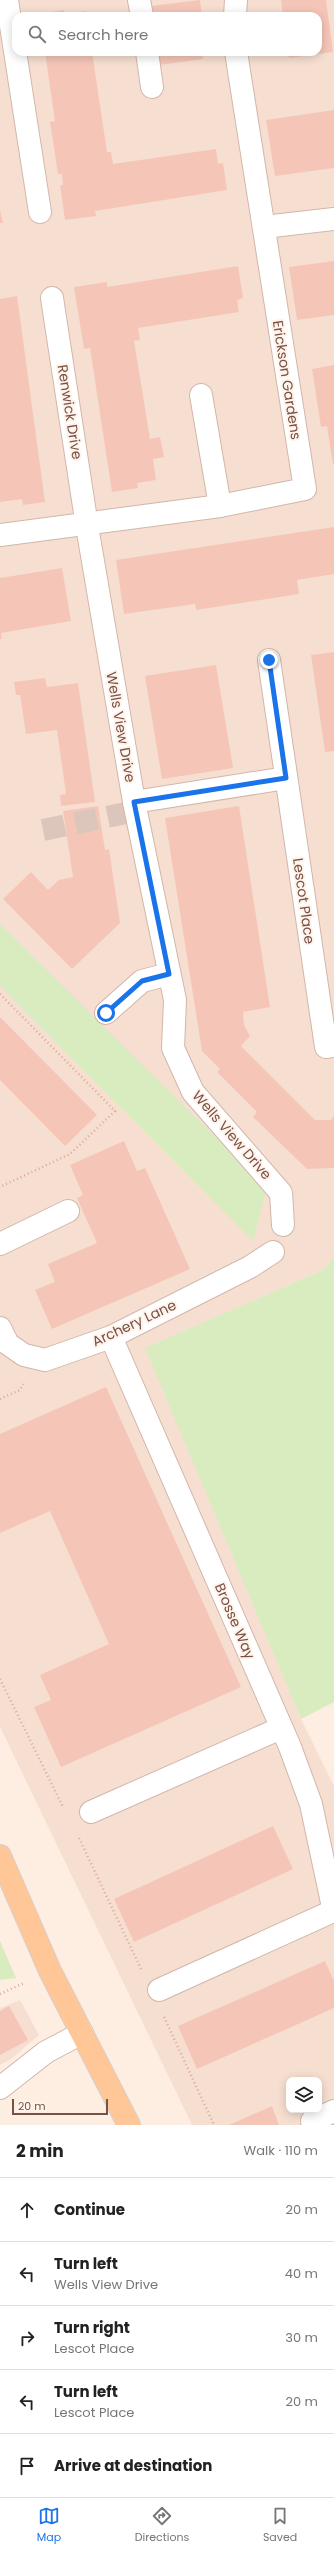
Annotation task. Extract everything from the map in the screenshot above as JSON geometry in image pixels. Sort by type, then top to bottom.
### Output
[{"type":"main road","points":[[0,1856],[50,1971],[129,2125]]},
{"type":"street","points":[[7,0],[12,32]]},
{"type":"street","points":[[139,0],[141,12]]},
{"type":"street","points":[[235,12],[236,0]]},
{"type":"street","points":[[16,56],[40,212]]},
{"type":"street","points":[[148,56],[152,88]]},
{"type":"street","name":"Erickson Gardens","points":[[0,535],[87,526],[220,506],[305,489],[237,56]]},
{"type":"street","points":[[264,227],[334,219]]},
{"type":"street","name":"Renwick Drive","points":[[52,298],[87,526]]},
{"type":"street","points":[[201,395],[220,506]]},
{"type":"street","name":"Wells View Drive","points":[[87,526],[134,802],[175,1000],[173,1048],[193,1092],[281,1193],[283,1225]]},
{"type":"street","name":"Lescot Place","points":[[269,660],[326,1047],[334,1046]]},
{"type":"street","points":[[134,802],[286,778]]},
{"type":"street","points":[[106,1013],[142,981],[169,974]]},
{"type":"street","points":[[0,1244],[68,1211]]},
{"type":"street","name":"Archery Lane","points":[[0,1328],[8,1344],[24,1356],[45,1360],[111,1337],[250,1267],[273,1252]]},
{"type":"street","name":"Brosse Way","points":[[111,1337],[281,1728],[311,1804],[334,1912]]},
{"type":"street","points":[[90,1812],[281,1728]]},
{"type":"street","points":[[159,1990],[334,1912]]},
{"type":"street","points":[[0,2088],[46,2052],[82,2033]]},
{"type":"street","points":[[312,2121],[334,2111]]},
{"type":"path","points":[[0,994],[115,1111],[70,1154],[0,1187]]},
{"type":"path","points":[[0,1679],[67,1814]]},
{"type":"path","points":[[78,1834],[142,1970]]},
{"type":"path","points":[[162,2013],[214,2125]]},
{"type":"shaded area","points":[[0,0],[334,0],[334,1256],[325,1269],[146,1348],[301,1719],[334,1786],[334,2125],[192,2125],[0,1727]]},
{"type":"shaded area","points":[[20,2000],[39,2035],[11,2059],[0,2065],[0,2008]]},
{"type":"green space","points":[[0,924],[267,1188],[253,1241],[0,986]]},
{"type":"green space","points":[[334,1256],[334,1702],[301,1719],[145,1348],[325,1269]]},
{"type":"green space","points":[[0,1941],[16,1978],[0,1980]]},
{"type":"building","points":[[200,0],[202,12],[151,12],[150,6]]},
{"type":"building","points":[[281,0],[326,0],[333,52],[322,54],[322,12],[282,12]]},
{"type":"building","points":[[64,10],[64,12],[52,12]]},
{"type":"building","points":[[46,56],[93,56],[107,152],[111,152],[113,164],[216,149],[218,164],[223,163],[227,190],[95,211],[96,216],[65,220],[60,185],[63,185],[62,174],[58,174],[50,122],[55,121]]},
{"type":"building","points":[[158,56],[203,56],[203,59],[159,65]]},
{"type":"building","points":[[289,56],[304,56],[289,58]]},
{"type":"building","points":[[334,110],[334,168],[275,176],[266,120]]},
{"type":"building","points":[[0,210],[3,223],[0,223]]},
{"type":"building","points":[[334,261],[334,315],[297,320],[289,267]]},
{"type":"building","points":[[238,266],[243,298],[237,300],[239,312],[138,328],[140,340],[134,341],[150,439],[160,437],[164,457],[153,459],[156,480],[137,483],[138,488],[112,492],[90,348],[84,349],[74,287],[107,282],[107,287]]},
{"type":"building","points":[[17,296],[45,502],[23,505],[22,499],[0,502],[0,299]]},
{"type":"building","points":[[334,365],[333,464],[327,426],[321,427],[312,369]]},
{"type":"building","points":[[334,527],[334,574],[297,580],[299,594],[196,610],[195,604],[124,614],[116,560]]},
{"type":"building","points":[[62,568],[71,621],[1,633],[2,639],[0,639],[0,578]]},
{"type":"building","points":[[334,652],[334,751],[325,752],[311,655]]},
{"type":"building","points":[[216,665],[233,768],[162,779],[145,676]]},
{"type":"building","points":[[45,678],[47,687],[78,683],[95,802],[61,806],[60,795],[66,794],[57,730],[26,734],[20,695],[16,695],[14,682]]},
{"type":"building","points":[[98,806],[105,850],[109,849],[120,923],[72,969],[3,899],[31,872],[48,890],[59,880],[73,877],[63,811]]},
{"type":"building","points":[[239,806],[270,1007],[243,1012],[244,1025],[250,1036],[241,1046],[315,1120],[331,1120],[334,1116],[334,1168],[307,1169],[253,1117],[257,1112],[217,1072],[220,1069],[202,1051],[165,818]]},
{"type":"building","points":[[0,1017],[97,1115],[65,1146],[0,1080]]},
{"type":"building","points":[[124,1141],[137,1171],[145,1168],[190,1269],[52,1329],[35,1290],[55,1282],[48,1264],[97,1243],[77,1198],[83,1195],[70,1165]]},
{"type":"building","points":[[106,1387],[241,1687],[61,1767],[34,1707],[51,1700],[40,1675],[109,1644],[50,1511],[0,1533],[0,1434]]},
{"type":"building","points":[[273,1826],[293,1869],[134,1942],[114,1899]]},
{"type":"building","points":[[325,1961],[334,1981],[334,2008],[197,2069],[178,2026]]},
{"type":"building","points":[[9,2006],[28,2040],[0,2055],[0,2011]]},
{"type":"building","points":[[272,2106],[279,2125],[229,2125]]},
{"type":"tunnel","points":[[43,830],[136,811]]},
{"type":"route","points":[[106,1013],[142,981],[169,974],[134,802],[286,778],[269,660]]}]
